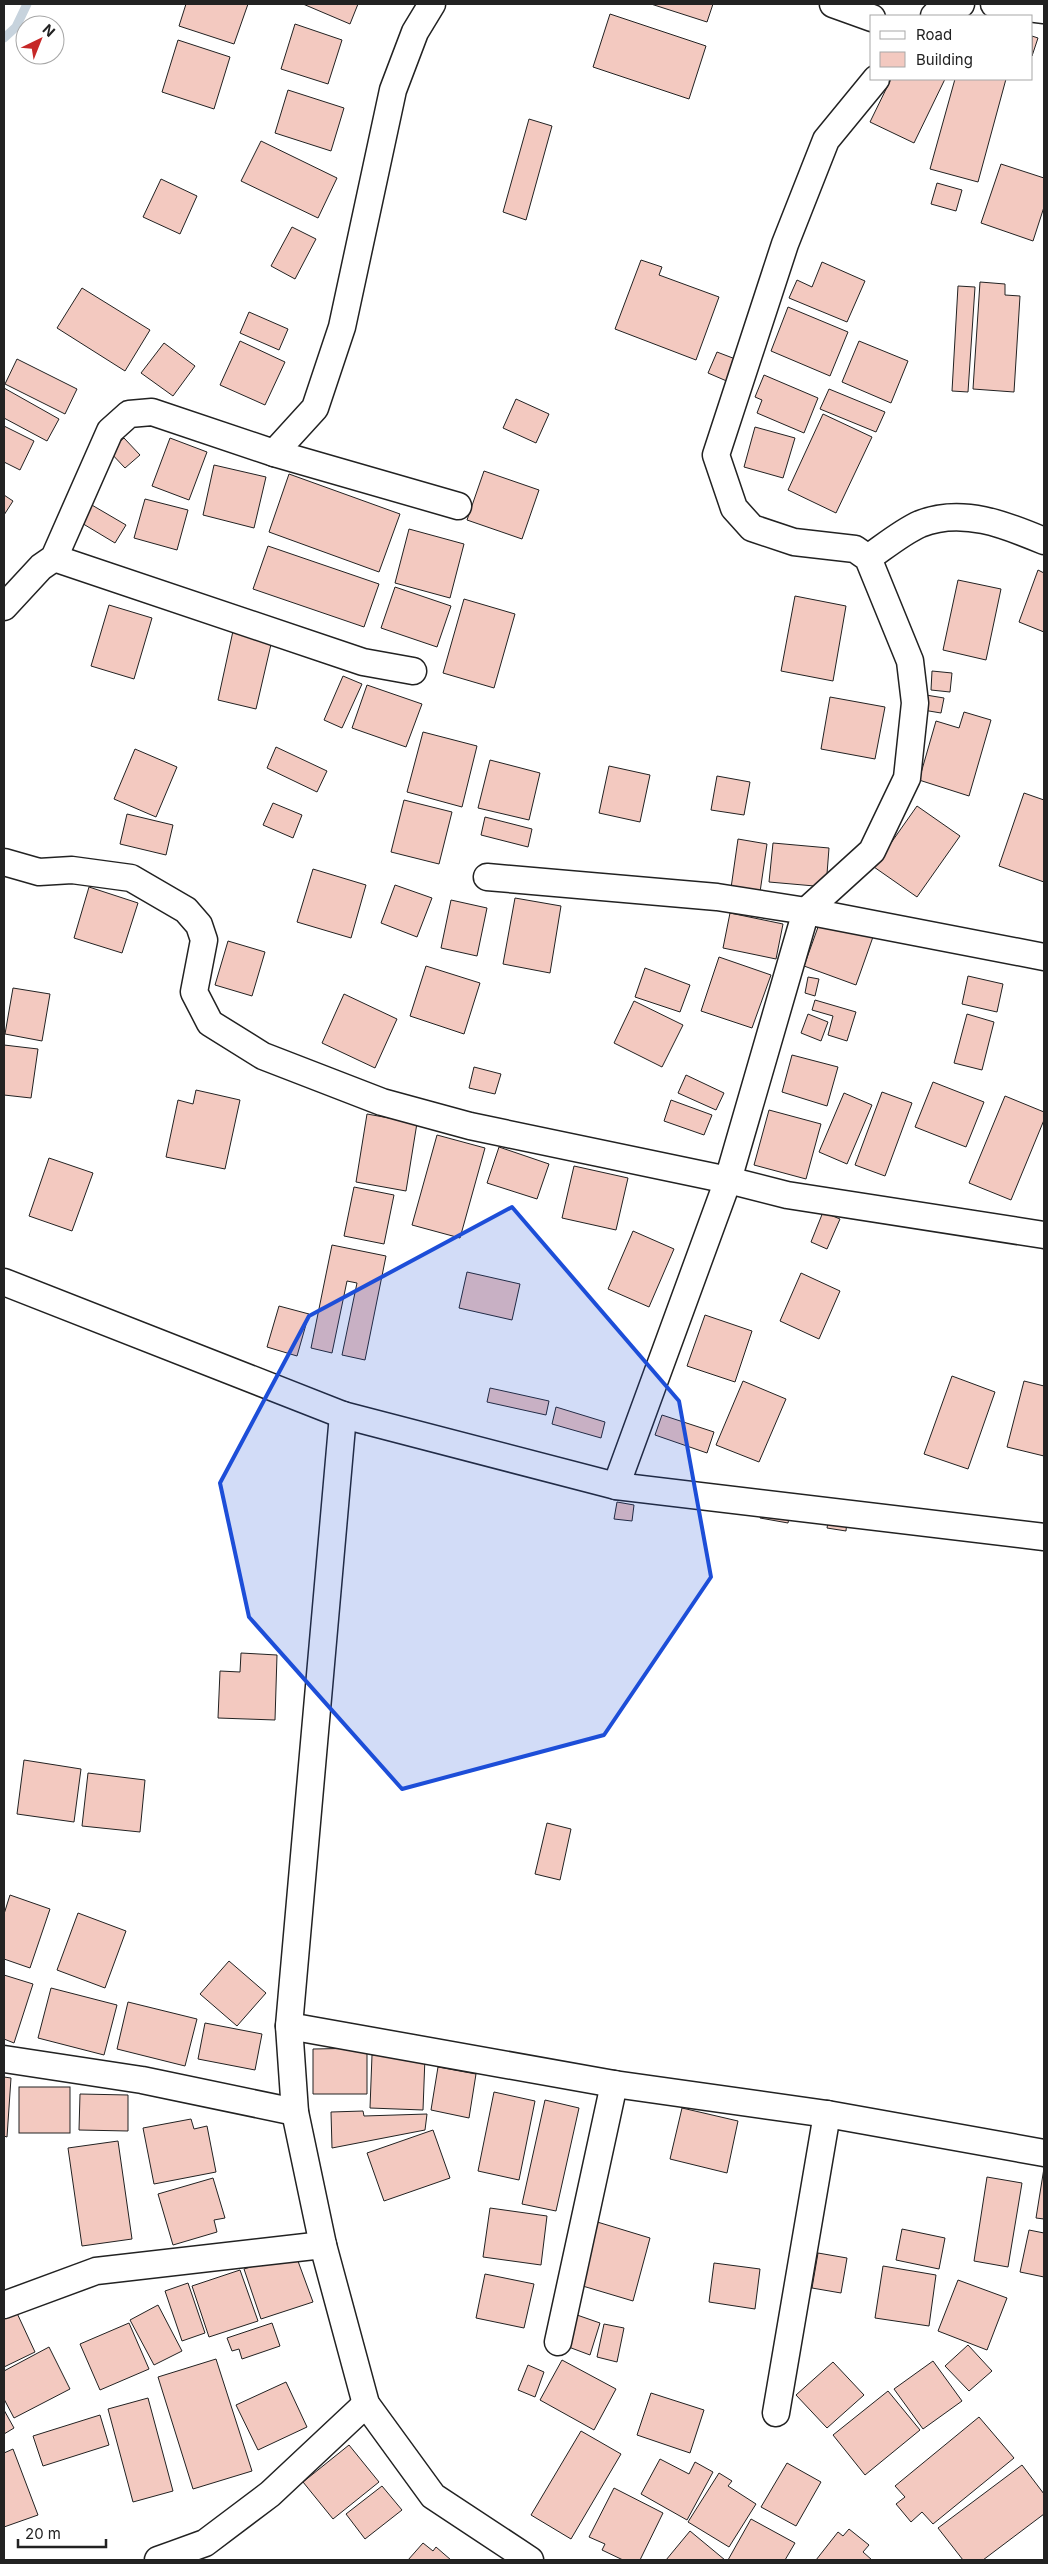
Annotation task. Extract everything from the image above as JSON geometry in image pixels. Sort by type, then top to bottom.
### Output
[{"type":"street","points":[[274,453],[315,408],[342,327],[393,90],[415,32],[432,4]]},
{"type":"street","points":[[833,4],[870,17]]},
{"type":"street","points":[[935,15],[939,11],[961,4]]},
{"type":"street","points":[[994,4],[1044,10]]},
{"type":"street","points":[[616,1486],[728,1180],[806,912],[872,851],[907,778],[915,703],[910,661],[868,558],[855,549],[794,542],[752,528],[734,508],[716,455],[785,244],[826,140],[875,80]]},
{"type":"street","points":[[4,607],[41,567],[54,558],[110,431],[129,414],[152,412],[274,453],[458,506]]},
{"type":"street","points":[[868,558],[921,524],[962,516],[1008,526],[1044,541]]},
{"type":"street","points":[[54,558],[362,662],[413,671]]},
{"type":"street","points":[[4,862],[40,872],[72,870],[131,878],[186,910],[199,924],[204,940],[194,992],[210,1023],[263,1056],[382,1102],[470,1126],[728,1180],[823,1202],[1044,1235]]},
{"type":"street","points":[[487,877],[717,897],[1044,957]]},
{"type":"street","points":[[4,1282],[343,1415],[616,1486],[1044,1536]]},
{"type":"street","points":[[343,1415],[289,2026],[295,2112],[323,2245],[366,2404],[433,2496],[530,2560]]},
{"type":"street","points":[[289,2026],[614,2084],[828,2114],[1044,2153]]},
{"type":"street","points":[[4,2059],[142,2080],[295,2112]]},
{"type":"street","points":[[558,2342],[614,2084]]},
{"type":"street","points":[[776,2414],[828,2114]]},
{"type":"street","points":[[4,2305],[96,2271],[323,2245]]},
{"type":"street","points":[[158,2560],[205,2543],[270,2494],[366,2404]]},
{"type":"highlighted area","points":[[512,1207],[679,1401],[711,1577],[604,1735],[402,1789],[249,1617],[220,1483],[309,1316]]},
{"type":"building","points":[[186,4],[248,4],[234,44],[179,26]]},
{"type":"building","points":[[303,4],[358,4],[350,24]]},
{"type":"building","points":[[651,4],[713,4],[707,22]]},
{"type":"building","points":[[610,14],[706,46],[689,99],[593,67]]},
{"type":"building","points":[[295,24],[342,40],[328,84],[281,69]]},
{"type":"building","points":[[1033,36],[1038,38],[1033,53]]},
{"type":"building","points":[[178,40],[230,57],[214,109],[162,92]]},
{"type":"building","points":[[891,80],[945,80],[914,143],[870,122]]},
{"type":"building","points":[[955,80],[1006,80],[978,182],[930,169]]},
{"type":"building","points":[[288,90],[344,108],[331,151],[275,133]]},
{"type":"building","points":[[529,119],[552,126],[526,220],[503,212]]},
{"type":"building","points":[[261,141],[337,178],[318,218],[241,181]]},
{"type":"building","points":[[1001,164],[1044,178],[1044,207],[1033,241],[981,223]]},
{"type":"building","points":[[161,179],[197,196],[180,234],[143,217]]},
{"type":"building","points":[[937,183],[962,190],[956,211],[931,204]]},
{"type":"building","points":[[292,227],[316,239],[295,279],[271,266]]},
{"type":"building","points":[[641,260],[662,267],[659,275],[719,297],[696,360],[615,329]]},
{"type":"building","points":[[822,262],[865,281],[847,322],[789,298],[797,280],[812,287]]},
{"type":"building","points":[[980,282],[1005,284],[1005,295],[1020,296],[1014,392],[973,389]]},
{"type":"building","points":[[958,286],[975,287],[968,392],[952,391]]},
{"type":"building","points":[[82,288],[150,330],[125,371],[57,328]]},
{"type":"building","points":[[788,307],[848,332],[830,376],[771,351]]},
{"type":"building","points":[[249,312],[288,329],[279,350],[240,333]]},
{"type":"building","points":[[240,341],[285,362],[265,405],[220,385]]},
{"type":"building","points":[[859,341],[908,361],[891,403],[842,382]]},
{"type":"building","points":[[164,343],[195,366],[173,396],[141,373]]},
{"type":"building","points":[[717,352],[738,360],[729,382],[708,373]]},
{"type":"building","points":[[17,359],[77,389],[65,414],[5,384]]},
{"type":"building","points":[[764,375],[818,398],[804,433],[757,413],[762,400],[755,397]]},
{"type":"building","points":[[4,388],[59,419],[47,441],[4,418]]},
{"type":"building","points":[[829,389],[885,412],[876,432],[820,409]]},
{"type":"building","points":[[516,399],[549,414],[536,443],[503,428]]},
{"type":"building","points":[[823,414],[872,437],[836,513],[788,490]]},
{"type":"building","points":[[4,426],[34,441],[20,470],[4,462]]},
{"type":"building","points":[[755,427],[795,438],[783,478],[744,467]]},
{"type":"building","points":[[124,438],[140,455],[125,468],[109,451]]},
{"type":"building","points":[[170,438],[207,452],[189,500],[152,486]]},
{"type":"building","points":[[214,465],[266,477],[254,528],[203,515]]},
{"type":"building","points":[[484,471],[539,490],[522,539],[467,520]]},
{"type":"building","points":[[289,474],[400,514],[379,572],[269,532]]},
{"type":"building","points":[[4,495],[13,501],[4,515]]},
{"type":"building","points":[[145,499],[188,510],[177,550],[134,538]]},
{"type":"building","points":[[85,501],[126,525],[115,543],[75,519]]},
{"type":"building","points":[[409,529],[464,544],[450,598],[395,583]]},
{"type":"building","points":[[268,546],[379,584],[364,627],[253,589]]},
{"type":"building","points":[[1038,570],[1044,573],[1044,632],[1019,622]]},
{"type":"building","points":[[958,580],[1001,589],[986,660],[943,650]]},
{"type":"building","points":[[395,587],[451,606],[437,647],[381,628]]},
{"type":"building","points":[[795,596],[846,606],[833,681],[781,671]]},
{"type":"building","points":[[464,599],[515,614],[494,688],[443,673]]},
{"type":"building","points":[[109,605],[152,618],[134,679],[91,666]]},
{"type":"building","points":[[233,631],[272,640],[256,709],[218,700]]},
{"type":"building","points":[[932,671],[952,673],[950,692],[931,690]]},
{"type":"building","points":[[343,676],[362,684],[342,728],[324,720]]},
{"type":"building","points":[[367,685],[422,704],[406,747],[352,728]]},
{"type":"building","points":[[926,695],[944,698],[941,713],[923,710]]},
{"type":"building","points":[[830,697],[885,707],[875,759],[821,749]]},
{"type":"building","points":[[964,712],[991,720],[969,796],[919,780],[936,721],[959,728]]},
{"type":"building","points":[[423,732],[477,746],[462,807],[407,792]]},
{"type":"building","points":[[276,747],[327,771],[317,792],[267,768]]},
{"type":"building","points":[[135,749],[177,767],[156,817],[114,799]]},
{"type":"building","points":[[490,760],[540,773],[529,820],[478,808]]},
{"type":"building","points":[[609,766],[650,775],[640,822],[599,813]]},
{"type":"building","points":[[717,776],[750,782],[744,815],[711,810]]},
{"type":"building","points":[[1024,793],[1044,800],[1044,882],[999,866]]},
{"type":"building","points":[[404,800],[452,812],[439,864],[391,852]]},
{"type":"building","points":[[273,803],[302,815],[293,838],[263,825]]},
{"type":"building","points":[[917,806],[960,836],[917,897],[874,867]]},
{"type":"building","points":[[127,814],[173,825],[166,855],[120,844]]},
{"type":"building","points":[[485,817],[532,829],[528,847],[481,835]]},
{"type":"building","points":[[738,839],[767,844],[759,899],[730,895]]},
{"type":"building","points":[[773,843],[829,848],[826,887],[769,882]]},
{"type":"building","points":[[313,869],[366,885],[351,938],[297,922]]},
{"type":"building","points":[[395,885],[432,898],[417,937],[381,923]]},
{"type":"building","points":[[89,887],[138,903],[122,953],[74,938]]},
{"type":"building","points":[[515,898],[561,906],[550,973],[503,964]]},
{"type":"building","points":[[451,900],[487,908],[477,956],[441,948]]},
{"type":"building","points":[[730,913],[783,924],[776,959],[723,948]]},
{"type":"building","points":[[822,916],[874,934],[856,985],[804,966]]},
{"type":"building","points":[[228,941],[265,952],[252,996],[215,985]]},
{"type":"building","points":[[719,957],[771,975],[752,1028],[701,1011]]},
{"type":"building","points":[[426,966],[480,983],[464,1034],[410,1016]]},
{"type":"building","points":[[645,968],[690,985],[680,1012],[635,997]]},
{"type":"building","points":[[968,976],[1003,984],[997,1012],[962,1004]]},
{"type":"building","points":[[808,977],[819,979],[815,996],[805,993]]},
{"type":"building","points":[[13,988],[50,994],[42,1041],[5,1034]]},
{"type":"building","points":[[344,994],[397,1019],[375,1068],[322,1043]]},
{"type":"building","points":[[815,1000],[856,1012],[847,1041],[828,1035],[833,1016],[812,1010]]},
{"type":"building","points":[[634,1001],[683,1025],[662,1067],[614,1043]]},
{"type":"building","points":[[808,1014],[828,1022],[821,1041],[801,1033]]},
{"type":"building","points":[[967,1014],[994,1022],[982,1070],[954,1063]]},
{"type":"building","points":[[4,1045],[38,1049],[31,1098],[4,1095]]},
{"type":"building","points":[[792,1055],[838,1067],[827,1106],[782,1092]]},
{"type":"building","points":[[474,1067],[501,1074],[495,1094],[469,1088]]},
{"type":"building","points":[[686,1075],[724,1093],[716,1110],[678,1093]]},
{"type":"building","points":[[933,1082],[984,1102],[966,1147],[915,1127]]},
{"type":"building","points":[[196,1090],[240,1100],[225,1169],[166,1157],[178,1100],[193,1104]]},
{"type":"building","points":[[882,1092],[912,1103],[885,1176],[855,1165]]},
{"type":"building","points":[[844,1093],[872,1105],[847,1164],[819,1152]]},
{"type":"building","points":[[1005,1096],[1044,1112],[1044,1120],[1011,1200],[969,1183]]},
{"type":"building","points":[[671,1100],[712,1115],[704,1135],[664,1121]]},
{"type":"building","points":[[769,1110],[821,1124],[806,1179],[754,1165]]},
{"type":"building","points":[[367,1114],[417,1123],[406,1191],[356,1182]]},
{"type":"building","points":[[437,1135],[485,1148],[460,1238],[412,1225]]},
{"type":"building","points":[[499,1147],[549,1164],[537,1199],[487,1183]]},
{"type":"building","points":[[49,1158],[93,1173],[72,1231],[29,1216]]},
{"type":"building","points":[[574,1166],[628,1178],[616,1230],[562,1218]]},
{"type":"building","points":[[354,1187],[394,1195],[384,1244],[344,1236]]},
{"type":"building","points":[[823,1212],[840,1219],[827,1249],[811,1242]]},
{"type":"building","points":[[633,1231],[674,1249],[649,1307],[608,1289]]},
{"type":"building","points":[[332,1245],[386,1256],[365,1360],[342,1355],[357,1283],[347,1281],[332,1353],[311,1348]]},
{"type":"building","points":[[467,1272],[520,1284],[512,1320],[459,1308]]},
{"type":"building","points":[[801,1273],[840,1291],[819,1339],[780,1321]]},
{"type":"building","points":[[279,1306],[309,1314],[297,1356],[267,1347]]},
{"type":"building","points":[[705,1315],[752,1331],[735,1382],[687,1366]]},
{"type":"building","points":[[952,1376],[995,1392],[968,1469],[924,1454]]},
{"type":"building","points":[[743,1381],[786,1399],[759,1462],[716,1445]]},
{"type":"building","points":[[1024,1381],[1044,1386],[1044,1456],[1007,1447]]},
{"type":"building","points":[[490,1388],[549,1401],[546,1415],[487,1402]]},
{"type":"building","points":[[556,1407],[605,1422],[601,1438],[552,1424]]},
{"type":"building","points":[[662,1415],[714,1432],[707,1453],[655,1435]]},
{"type":"building","points":[[617,1502],[634,1505],[632,1521],[614,1519]]},
{"type":"building","points":[[762,1508],[790,1512],[788,1523],[760,1518]]},
{"type":"building","points":[[829,1517],[847,1520],[846,1531],[827,1528]]},
{"type":"building","points":[[241,1653],[277,1655],[275,1720],[218,1718],[220,1671],[240,1672]]},
{"type":"building","points":[[24,1760],[81,1769],[74,1822],[17,1814]]},
{"type":"building","points":[[88,1773],[145,1780],[140,1832],[82,1826]]},
{"type":"building","points":[[547,1823],[571,1829],[560,1880],[535,1874]]},
{"type":"building","points":[[10,1895],[50,1909],[30,1968],[4,1959],[4,1914]]},
{"type":"building","points":[[78,1913],[126,1931],[105,1988],[57,1970]]},
{"type":"building","points":[[229,1961],[266,1993],[237,2026],[200,1994]]},
{"type":"building","points":[[4,1975],[33,1984],[14,2043],[4,2039]]},
{"type":"building","points":[[51,1988],[117,2005],[104,2055],[38,2038]]},
{"type":"building","points":[[128,2002],[197,2019],[185,2066],[117,2049]]},
{"type":"building","points":[[205,2023],[262,2034],[255,2070],[198,2059]]},
{"type":"building","points":[[367,2048],[367,2094],[313,2094],[313,2049]]},
{"type":"building","points":[[372,2055],[425,2057],[423,2110],[370,2108]]},
{"type":"building","points":[[438,2067],[476,2074],[469,2118],[431,2110]]},
{"type":"building","points":[[4,2077],[11,2078],[7,2137],[4,2136]]},
{"type":"building","points":[[19,2087],[70,2087],[70,2133],[19,2133]]},
{"type":"building","points":[[494,2092],[535,2101],[519,2180],[478,2171]]},
{"type":"building","points":[[80,2094],[128,2095],[128,2131],[79,2130]]},
{"type":"building","points":[[545,2100],[579,2108],[556,2211],[522,2204]]},
{"type":"building","points":[[682,2108],[738,2121],[727,2173],[670,2159]]},
{"type":"building","points":[[363,2111],[364,2116],[427,2114],[425,2130],[332,2148],[331,2112]]},
{"type":"building","points":[[191,2119],[194,2129],[207,2126],[216,2172],[154,2184],[143,2128]]},
{"type":"building","points":[[433,2130],[450,2178],[384,2201],[367,2153]]},
{"type":"building","points":[[118,2141],[132,2239],[82,2246],[68,2148]]},
{"type":"building","points":[[1044,2168],[1044,2219],[1036,2218]]},
{"type":"building","points":[[987,2177],[1022,2183],[1008,2267],[974,2261]]},
{"type":"building","points":[[213,2178],[225,2218],[214,2220],[217,2232],[173,2245],[158,2194]]},
{"type":"building","points":[[490,2208],[547,2216],[541,2265],[483,2257]]},
{"type":"building","points":[[594,2221],[650,2238],[633,2301],[576,2284]]},
{"type":"building","points":[[902,2229],[945,2238],[939,2269],[896,2260]]},
{"type":"building","points":[[1029,2230],[1044,2233],[1044,2277],[1020,2272]]},
{"type":"building","points":[[295,2253],[313,2302],[261,2319],[244,2269]]},
{"type":"building","points":[[818,2253],[847,2258],[841,2293],[812,2288]]},
{"type":"building","points":[[714,2263],[760,2269],[755,2309],[709,2302]]},
{"type":"building","points":[[883,2266],[936,2275],[929,2326],[875,2318]]},
{"type":"building","points":[[240,2270],[258,2321],[209,2337],[192,2286]]},
{"type":"building","points":[[485,2274],[534,2284],[524,2328],[476,2318]]},
{"type":"building","points":[[958,2280],[1007,2298],[987,2350],[938,2331]]},
{"type":"building","points":[[188,2283],[205,2333],[182,2341],[165,2291]]},
{"type":"building","points":[[158,2305],[182,2351],[154,2365],[130,2320]]},
{"type":"building","points":[[16,2311],[35,2352],[4,2367],[4,2317]]},
{"type":"building","points":[[577,2315],[600,2323],[590,2355],[566,2346]]},
{"type":"building","points":[[129,2323],[149,2369],[100,2390],[80,2344]]},
{"type":"building","points":[[272,2323],[280,2346],[242,2359],[239,2349],[232,2351],[227,2338]]},
{"type":"building","points":[[604,2324],[624,2328],[617,2362],[597,2357]]},
{"type":"building","points":[[968,2345],[992,2371],[969,2391],[945,2366]]},
{"type":"building","points":[[49,2347],[70,2389],[14,2418],[4,2399],[4,2371]]},
{"type":"building","points":[[216,2359],[252,2471],[193,2489],[158,2377]]},
{"type":"building","points":[[562,2360],[616,2389],[594,2430],[540,2400]]},
{"type":"building","points":[[933,2361],[962,2401],[923,2429],[894,2389]]},
{"type":"building","points":[[833,2362],[864,2395],[827,2428],[796,2395]]},
{"type":"building","points":[[528,2365],[544,2372],[535,2397],[518,2390]]},
{"type":"building","points":[[286,2382],[307,2427],[258,2450],[236,2405]]},
{"type":"building","points":[[888,2391],[920,2430],[865,2475],[833,2435]]},
{"type":"building","points":[[651,2393],[704,2410],[690,2453],[637,2435]]},
{"type":"building","points":[[148,2398],[173,2491],[133,2502],[108,2409]]},
{"type":"building","points":[[4,2410],[14,2428],[4,2434]]},
{"type":"building","points":[[100,2415],[109,2445],[43,2466],[33,2436]]},
{"type":"building","points":[[979,2417],[1014,2458],[933,2524],[922,2512],[911,2522],[896,2504],[905,2497],[895,2486]]},
{"type":"building","points":[[581,2431],[621,2454],[571,2539],[531,2515]]},
{"type":"building","points":[[349,2445],[379,2482],[333,2519],[303,2482]]},
{"type":"building","points":[[13,2449],[38,2515],[4,2527],[4,2453]]},
{"type":"building","points":[[660,2459],[689,2474],[695,2462],[713,2472],[687,2520],[641,2494]]},
{"type":"building","points":[[787,2463],[821,2482],[796,2526],[761,2507]]},
{"type":"building","points":[[1022,2465],[1044,2494],[1044,2514],[983,2560],[963,2560],[938,2528]]},
{"type":"building","points":[[719,2473],[732,2481],[728,2486],[756,2504],[729,2547],[688,2522]]},
{"type":"building","points":[[382,2486],[402,2510],[365,2539],[346,2514]]},
{"type":"building","points":[[614,2488],[663,2513],[640,2560],[623,2560],[602,2550],[605,2544],[589,2537]]},
{"type":"building","points":[[751,2519],[795,2543],[785,2560],[728,2560]]},
{"type":"building","points":[[849,2529],[869,2545],[863,2552],[872,2560],[816,2560],[838,2532],[843,2536]]},
{"type":"building","points":[[690,2531],[725,2560],[666,2560]]},
{"type":"building","points":[[423,2543],[433,2551],[436,2547],[451,2560],[408,2560]]},
{"type":"waterway","points":[[4,38],[16,27],[27,4]]}]
